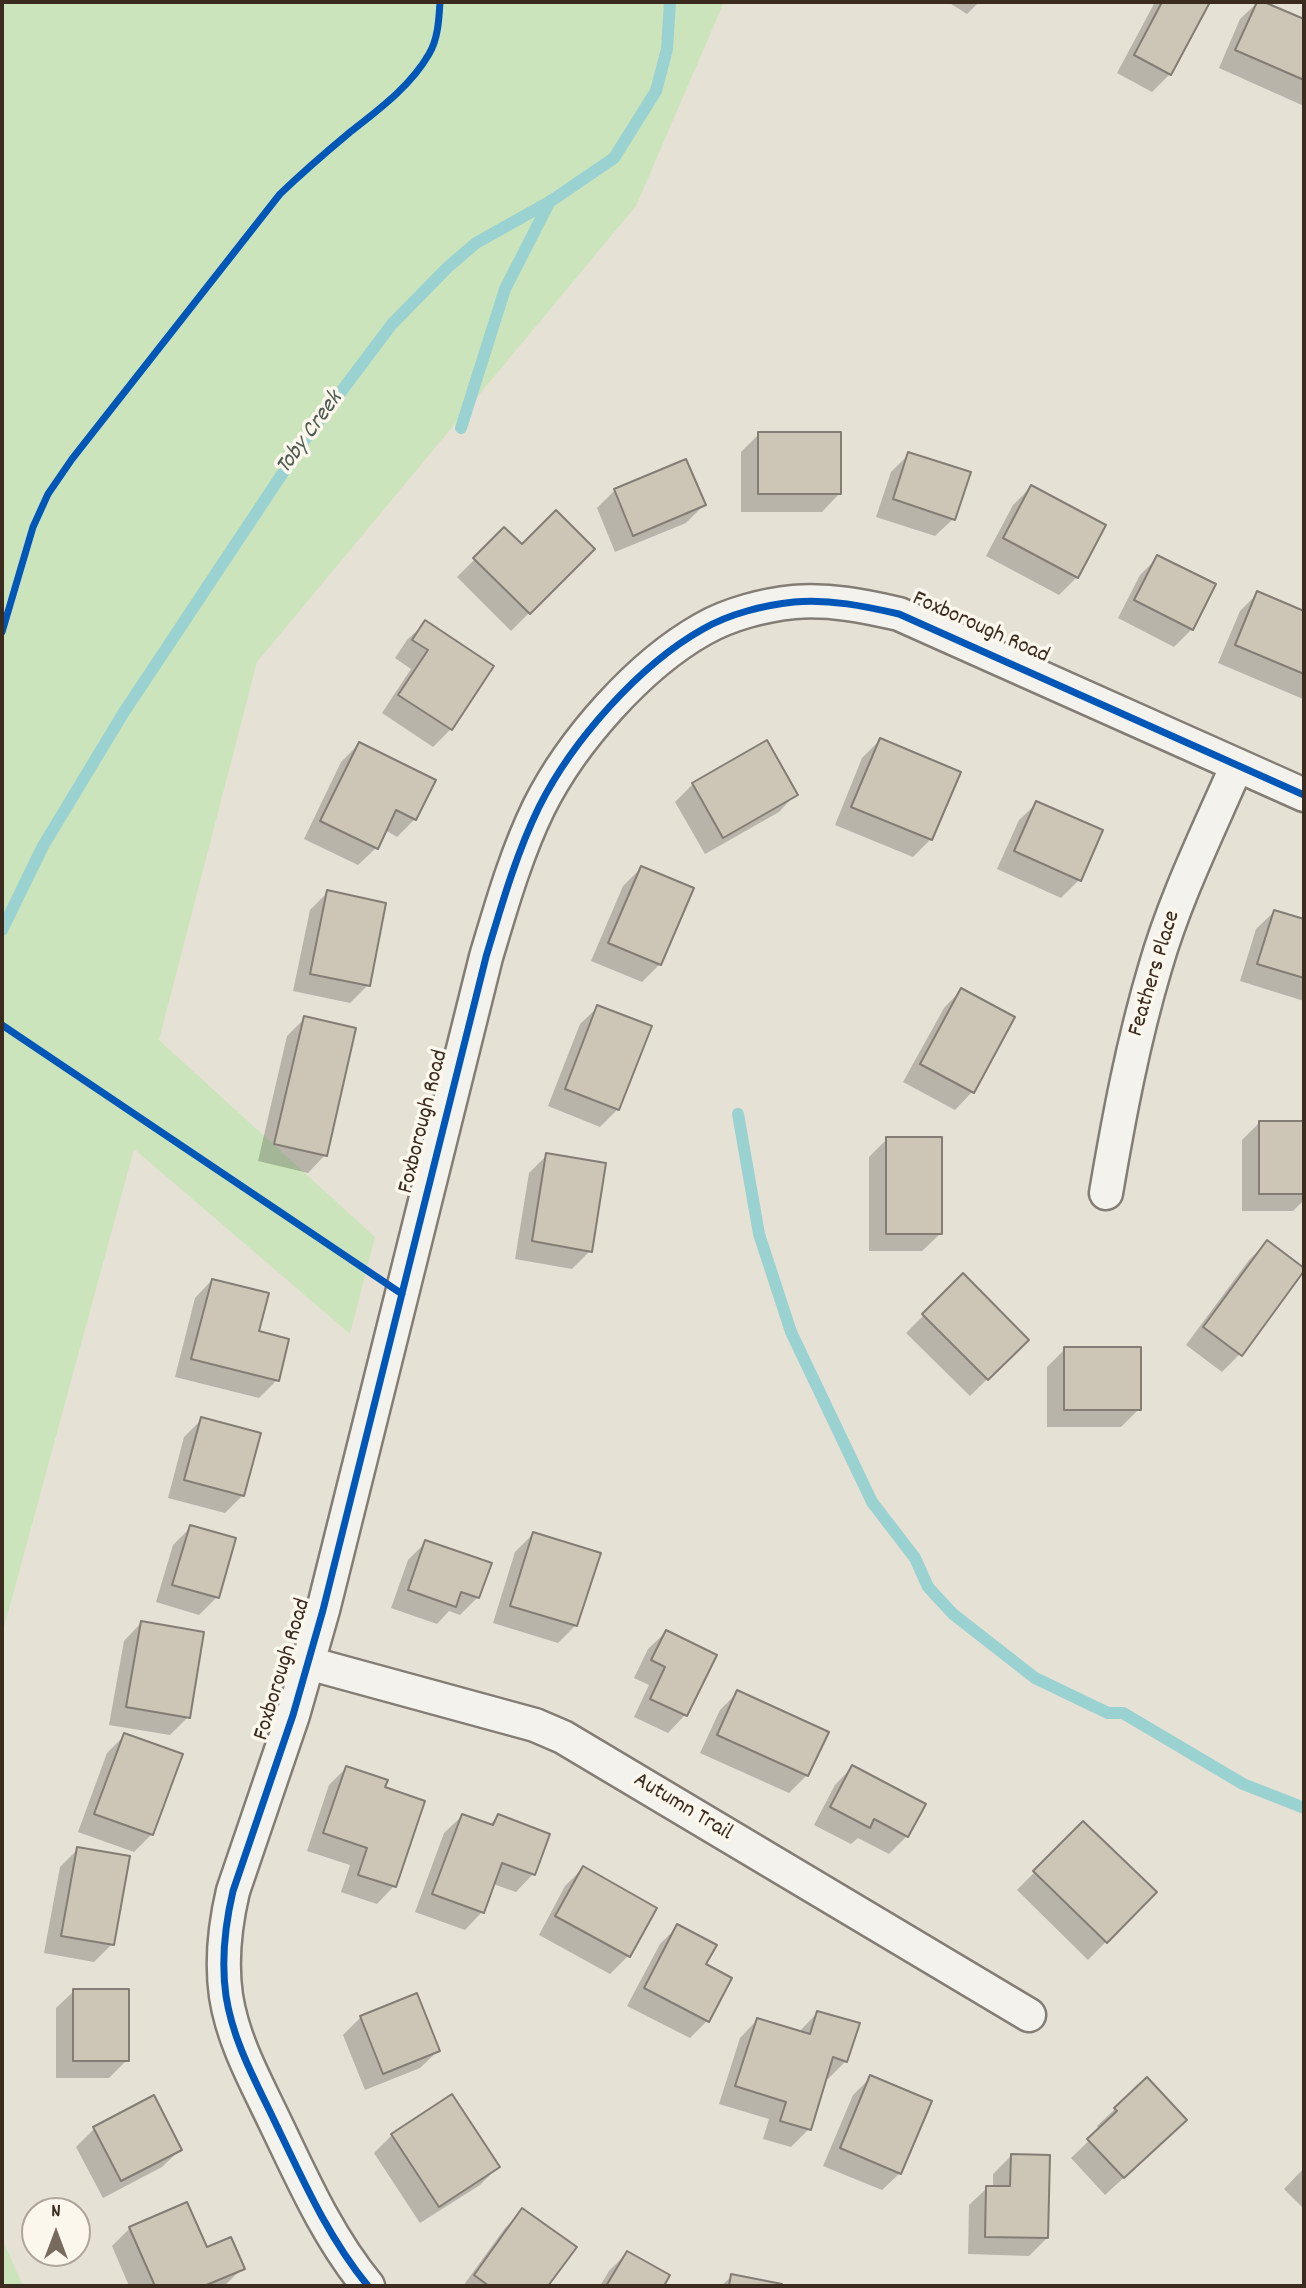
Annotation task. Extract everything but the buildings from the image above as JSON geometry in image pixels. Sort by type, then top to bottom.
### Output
[{"type":"street","name":"Foxborough Road","points":[[368,2286],[345,2258],[322,2219],[239,2047],[226,1996],[224,1943],[227,1916],[233,1891],[293,1716],[327,1597],[501,906],[540,806],[575,747],[621,693],[675,648],[704,628],[742,612],[794,602],[847,602],[899,614],[1304,795]]},
{"type":"street","name":"Feathers Place","points":[[1106,1193],[1126,1080],[1155,968],[1173,914],[1237,765]]},
{"type":"street","name":"Autumn Trail","points":[[308,1663],[535,1725],[563,1737],[1029,2015]]},
{"type":"green space","points":[[2,2],[724,2],[636,206],[257,662],[159,1040],[375,1237],[350,1334],[134,1149],[2,1635]]},
{"type":"green space","points":[[2,2238],[23,2286],[2,2286]]},
{"type":"waterway","name":"Toby Creek","points":[[2,930],[43,846],[124,712],[304,441],[392,324],[448,267],[476,243],[551,201],[614,158],[656,91],[667,49],[670,2]]},
{"type":"waterway","points":[[461,428],[505,289],[550,201]]},
{"type":"waterway","points":[[738,1114],[759,1234],[791,1332],[872,1502],[915,1558],[928,1587],[953,1614],[1035,1678],[1108,1713],[1123,1713],[1243,1784],[1304,1808]]},
{"type":"cycle path","points":[[2,632],[33,527],[48,494],[72,459],[280,194],[413,77],[434,42],[440,2]]},
{"type":"cycle path","points":[[368,2286],[353,2267],[316,2206],[239,2044],[226,1996],[226,1930],[233,1891],[293,1715],[323,1610],[486,957],[523,843],[553,782],[609,707],[679,644],[713,624],[747,611],[783,603],[821,601],[899,614],[1304,795]]},
{"type":"cycle path","points":[[2,1025],[402,1294]]}]
